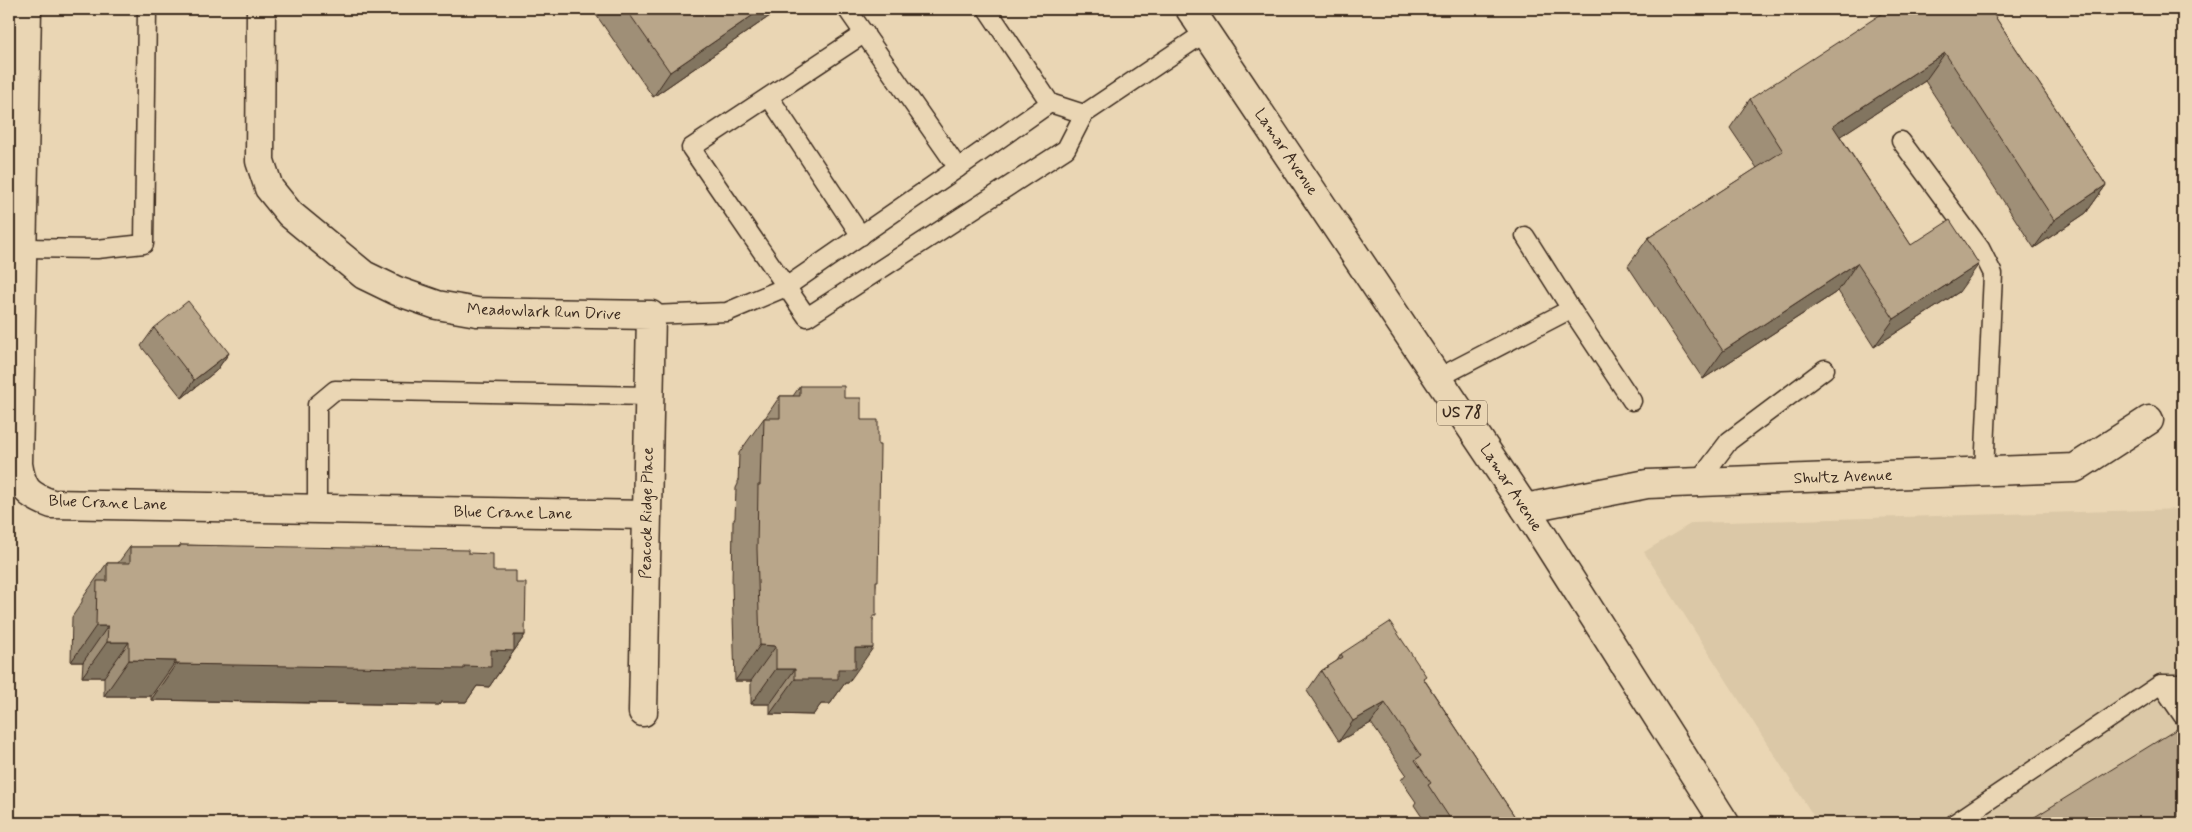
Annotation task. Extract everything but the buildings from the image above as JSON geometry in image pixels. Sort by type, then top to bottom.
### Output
[{"type":"street","name":"Blue Crane Lane","points":[[27,9],[18,464],[21,484],[36,498],[52,504],[647,515]]},
{"type":"street","name":"Meadowlark Run Drive","points":[[262,9],[260,161],[269,188],[290,214],[364,275],[437,305],[476,312],[651,315]]},
{"type":"street","name":"Lamar Avenue","points":[[1190,9],[1525,508],[1725,823]]},
{"type":"street","name":"Peacock Ridge Place","points":[[643,712],[651,315]]},
{"type":"street","name":"Shultz Avenue","points":[[1525,508],[1647,484],[2075,468],[2149,420]]},
{"type":"lane","points":[[22,248],[97,249],[144,244],[147,9]]},
{"type":"lane","points":[[848,9],[958,168]]},
{"type":"lane","points":[[986,9],[1050,103],[1084,114]]},
{"type":"lane","points":[[864,33],[691,148],[807,317],[1066,149],[1084,114],[1206,32]]},
{"type":"lane","points":[[769,97],[861,236]]},
{"type":"lane","points":[[651,315],[727,312],[786,287],[1050,103]]},
{"type":"lane","points":[[1901,141],[1980,248],[1993,274],[1984,472]]},
{"type":"lane","points":[[1525,236],[1632,401]]},
{"type":"lane","points":[[1438,378],[1571,309]]},
{"type":"lane","points":[[1698,482],[1729,441],[1825,369]]},
{"type":"lane","points":[[317,509],[317,404],[335,390],[650,396]]},
{"type":"lane","points":[[1955,823],[2161,684],[2183,684]]},
{"type":"lane","points":[[2161,684],[2183,716]]},
{"type":"shaded area","points":[[2183,509],[2183,823],[1818,823],[1644,552],[1692,523]]}]
